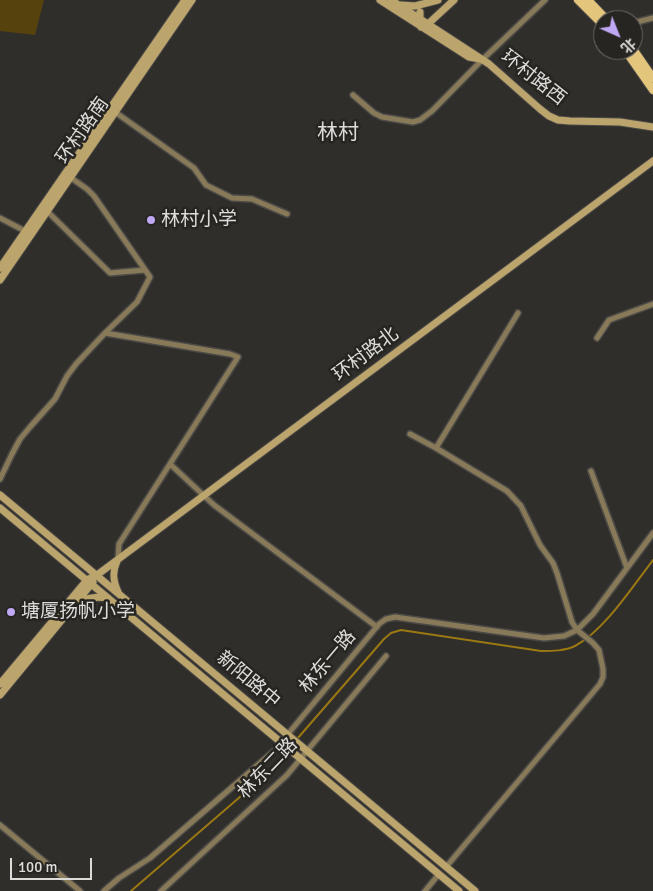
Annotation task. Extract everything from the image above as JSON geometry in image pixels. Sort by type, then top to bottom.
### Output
[{"type":"main road","name":"环村路南","points":[[0,280],[185,0]]},
{"type":"main road","name":"环村路南","points":[[0,268],[25,231],[115,112],[192,0]]},
{"type":"main road","name":"环村路西","points":[[380,0],[428,23],[469,58],[482,60],[489,64],[549,116],[558,120],[620,122],[653,127]]},
{"type":"main road","points":[[394,2],[406,6],[427,4],[438,0]]},
{"type":"main road","points":[[428,23],[454,0]]},
{"type":"main road","points":[[578,0],[593,15]]},
{"type":"main road","points":[[588,0],[598,10]]},
{"type":"main road","points":[[394,2],[429,20],[428,23]]},
{"type":"main road","points":[[420,15],[422,8],[427,4]]},
{"type":"main road","points":[[420,15],[428,23]]},
{"type":"main road","points":[[633,60],[653,90]]},
{"type":"main road","points":[[641,60],[653,78]]},
{"type":"main road","name":"环村路北","points":[[89,582],[653,161]]},
{"type":"main road","name":"新阳路中","points":[[0,495],[475,891]]},
{"type":"main road","name":"新阳路中","points":[[0,508],[459,891]]},
{"type":"main road","points":[[118,560],[114,569],[114,578],[120,594]]},
{"type":"main road","points":[[72,568],[77,577],[77,585],[72,598]]},
{"type":"main road","points":[[0,684],[72,598],[89,582]]},
{"type":"main road","points":[[0,695],[72,608],[89,582]]},
{"type":"main road","points":[[72,608],[89,598],[108,598]]},
{"type":"street","points":[[353,96],[382,117],[413,122],[420,120],[432,111],[545,0]]},
{"type":"street","points":[[115,112],[194,168],[206,185],[232,198],[252,199],[287,214]]},
{"type":"street","points":[[0,479],[20,439],[54,399],[76,364],[137,302],[150,277],[94,196],[68,176]]},
{"type":"street","points":[[47,211],[110,273],[145,270]]},
{"type":"street","points":[[0,218],[25,231]]},
{"type":"street","points":[[597,338],[609,320],[653,304]]},
{"type":"street","points":[[436,448],[518,313]]},
{"type":"street","points":[[105,333],[230,354],[238,357],[119,544],[118,560]]},
{"type":"street","points":[[410,434],[507,491],[516,499],[540,545],[553,563],[572,622],[577,630],[599,650],[603,669],[603,677],[600,684],[446,867]]},
{"type":"street","points":[[170,464],[214,506],[377,627]]},
{"type":"street","points":[[592,471],[627,568]]},
{"type":"street","points":[[577,630],[593,614],[653,533]]},
{"type":"street","name":"林东一路","points":[[104,891],[119,878],[150,858],[284,744],[377,627],[386,619],[394,617],[544,638],[564,636],[577,630]]},
{"type":"street","name":"林东二路","points":[[161,891],[287,775],[298,757],[386,656]]},
{"type":"street","points":[[0,825],[80,891]]},
{"type":"street","points":[[425,891],[439,874]]},
{"type":"shaded area","points":[[0,0],[44,0],[35,35],[0,31]]},
{"type":"waterway","points":[[297,739],[391,633],[401,630],[541,651],[567,649],[575,646],[597,630],[627,595],[653,560]]},
{"type":"waterway","points":[[131,891],[270,771],[288,751]]},
{"type":"place","name":"林村小学","points":[[151,220]]},
{"type":"place","name":"塘厦扬帆小学","points":[[11,612]]},
{"type":"district","name":"林村","points":[[338,133]]}]
